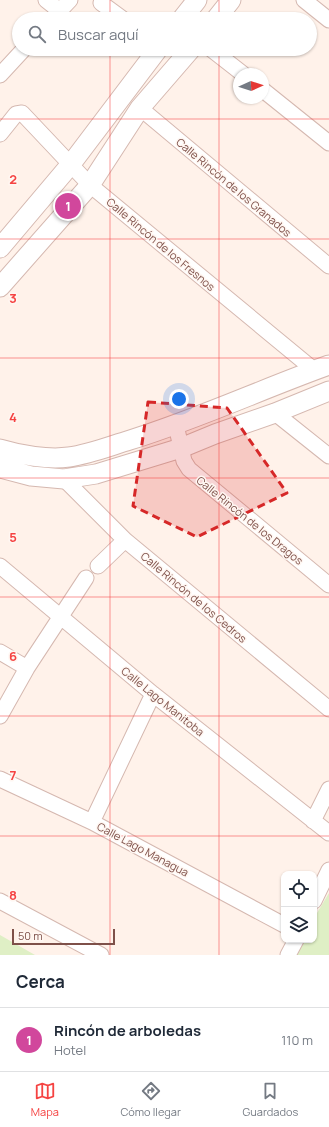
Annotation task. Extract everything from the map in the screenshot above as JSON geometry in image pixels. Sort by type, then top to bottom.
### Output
[{"type":"street","points":[[46,0],[61,10]]},
{"type":"street","points":[[188,12],[197,0]]},
{"type":"street","points":[[222,12],[231,0]]},
{"type":"street","points":[[304,0],[329,20]]},
{"type":"street","points":[[101,3],[113,12]]},
{"type":"street","points":[[0,76],[18,56]]},
{"type":"street","points":[[2,241],[71,164],[153,56]]},
{"type":"street","points":[[0,287],[90,185],[140,108],[185,56]]},
{"type":"street","points":[[220,56],[235,68]]},
{"type":"street","points":[[269,95],[329,143]]},
{"type":"street","name":"Calle Rincón de los Granados","points":[[140,108],[329,266]]},
{"type":"street","name":"Calle Rincón de los Fresnos","points":[[0,134],[16,114],[22,113],[90,185],[322,368]]},
{"type":"street","points":[[0,449],[8,452],[49,458],[68,457],[87,453],[176,425],[322,368]]},
{"type":"street","points":[[0,468],[31,476],[64,479],[96,474],[181,448],[214,434],[275,413],[329,391]]},
{"type":"street","points":[[275,413],[329,456]]},
{"type":"street","points":[[205,414],[214,434]]},
{"type":"street","name":"Calle Rincón de los Dragos","points":[[176,425],[184,461],[189,469],[329,585]]},
{"type":"street","name":"Calle Rincón de los Cedros","points":[[64,479],[124,540],[329,709]]},
{"type":"street","points":[[98,566],[124,540]]},
{"type":"street","name":"Calle Lago Manitoba","points":[[0,566],[153,694],[329,833]]},
{"type":"street","points":[[0,716],[27,668],[86,578]]},
{"type":"street","points":[[0,652],[27,668]]},
{"type":"street","points":[[92,822],[153,694]]},
{"type":"street","name":"Calle Lago Managua","points":[[0,779],[92,822],[281,923]]},
{"type":"street","points":[[313,821],[329,789]]},
{"type":"street","points":[[317,895],[329,870]]},
{"type":"street","points":[[0,901],[101,955]]},
{"type":"street","points":[[288,955],[294,943]]},
{"type":"highlighted area","points":[[148,402],[227,408],[287,493],[197,537],[133,506]]},
{"type":"green space","points":[[329,893],[329,955],[292,955],[299,943],[317,943],[317,913]]},
{"type":"green space","points":[[0,935],[35,955],[0,955]]},
{"type":"place","name":"Rincón de arboledas","points":[[68,206]]}]
